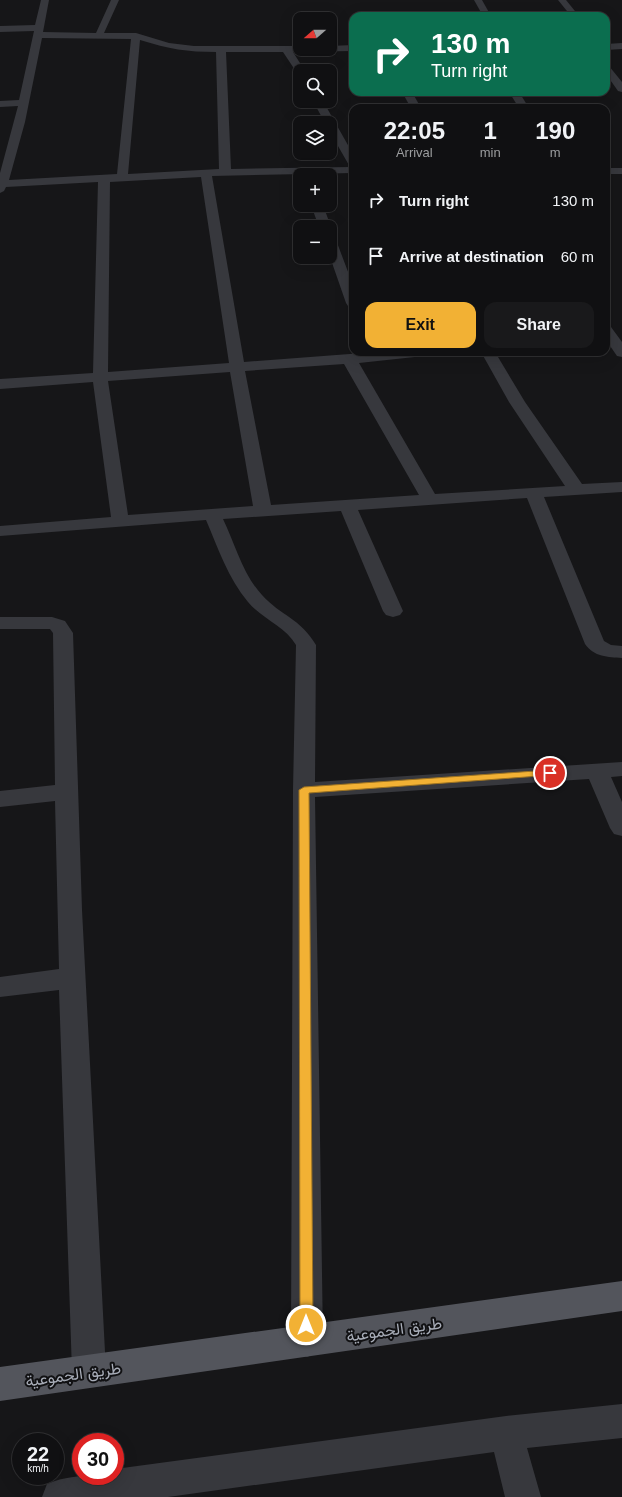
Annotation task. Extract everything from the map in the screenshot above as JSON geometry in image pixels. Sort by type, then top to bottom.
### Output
[{"type":"main road","name":"طريق الجموعية","points":[[0,1384],[622,1296]]},
{"type":"street","points":[[45,0],[24,103],[9,164],[1,186],[104,178],[206,173],[293,173]]},
{"type":"street","points":[[99,35],[115,0]]},
{"type":"street","points":[[478,0],[485,12]]},
{"type":"street","points":[[562,0],[572,12]]},
{"type":"street","points":[[0,29],[136,36],[176,47],[293,50]]},
{"type":"street","points":[[122,177],[136,36]]},
{"type":"street","points":[[610,47],[622,46]]},
{"type":"street","points":[[337,49],[349,48]]},
{"type":"street","points":[[221,49],[225,173]]},
{"type":"street","points":[[287,50],[296,64]]},
{"type":"street","points":[[610,73],[622,89]]},
{"type":"street","points":[[0,104],[24,103]]},
{"type":"street","points":[[322,108],[349,157]]},
{"type":"street","points":[[337,171],[349,170]]},
{"type":"street","points":[[206,173],[237,367],[263,510]]},
{"type":"street","points":[[104,178],[100,377],[120,521]]},
{"type":"street","points":[[337,259],[349,292]]},
{"type":"street","points":[[610,337],[622,353]]},
{"type":"street","points":[[0,384],[349,359],[363,356]]},
{"type":"street","points":[[490,356],[517,402],[578,490]]},
{"type":"street","points":[[349,359],[430,500]]},
{"type":"street","points":[[0,531],[263,510],[622,487]]},
{"type":"street","points":[[534,493],[595,644],[599,648],[606,651],[622,652]]},
{"type":"street","points":[[347,505],[393,611]]},
{"type":"street","points":[[212,514],[238,569],[254,598],[264,608],[302,635],[306,645],[304,790],[307,1341]]},
{"type":"street","points":[[0,623],[52,623],[62,628],[63,633],[65,792],[71,978],[90,1371]]},
{"type":"street","points":[[304,790],[622,769]]},
{"type":"street","points":[[596,770],[622,828]]},
{"type":"street","points":[[0,799],[65,792]]},
{"type":"street","points":[[0,987],[71,978]]},
{"type":"street","points":[[60,1497],[113,1492],[506,1433],[622,1421]]},
{"type":"street","points":[[506,1433],[523,1497]]},
{"type":"route","points":[[306,1325],[304,790],[550,773]]}]
